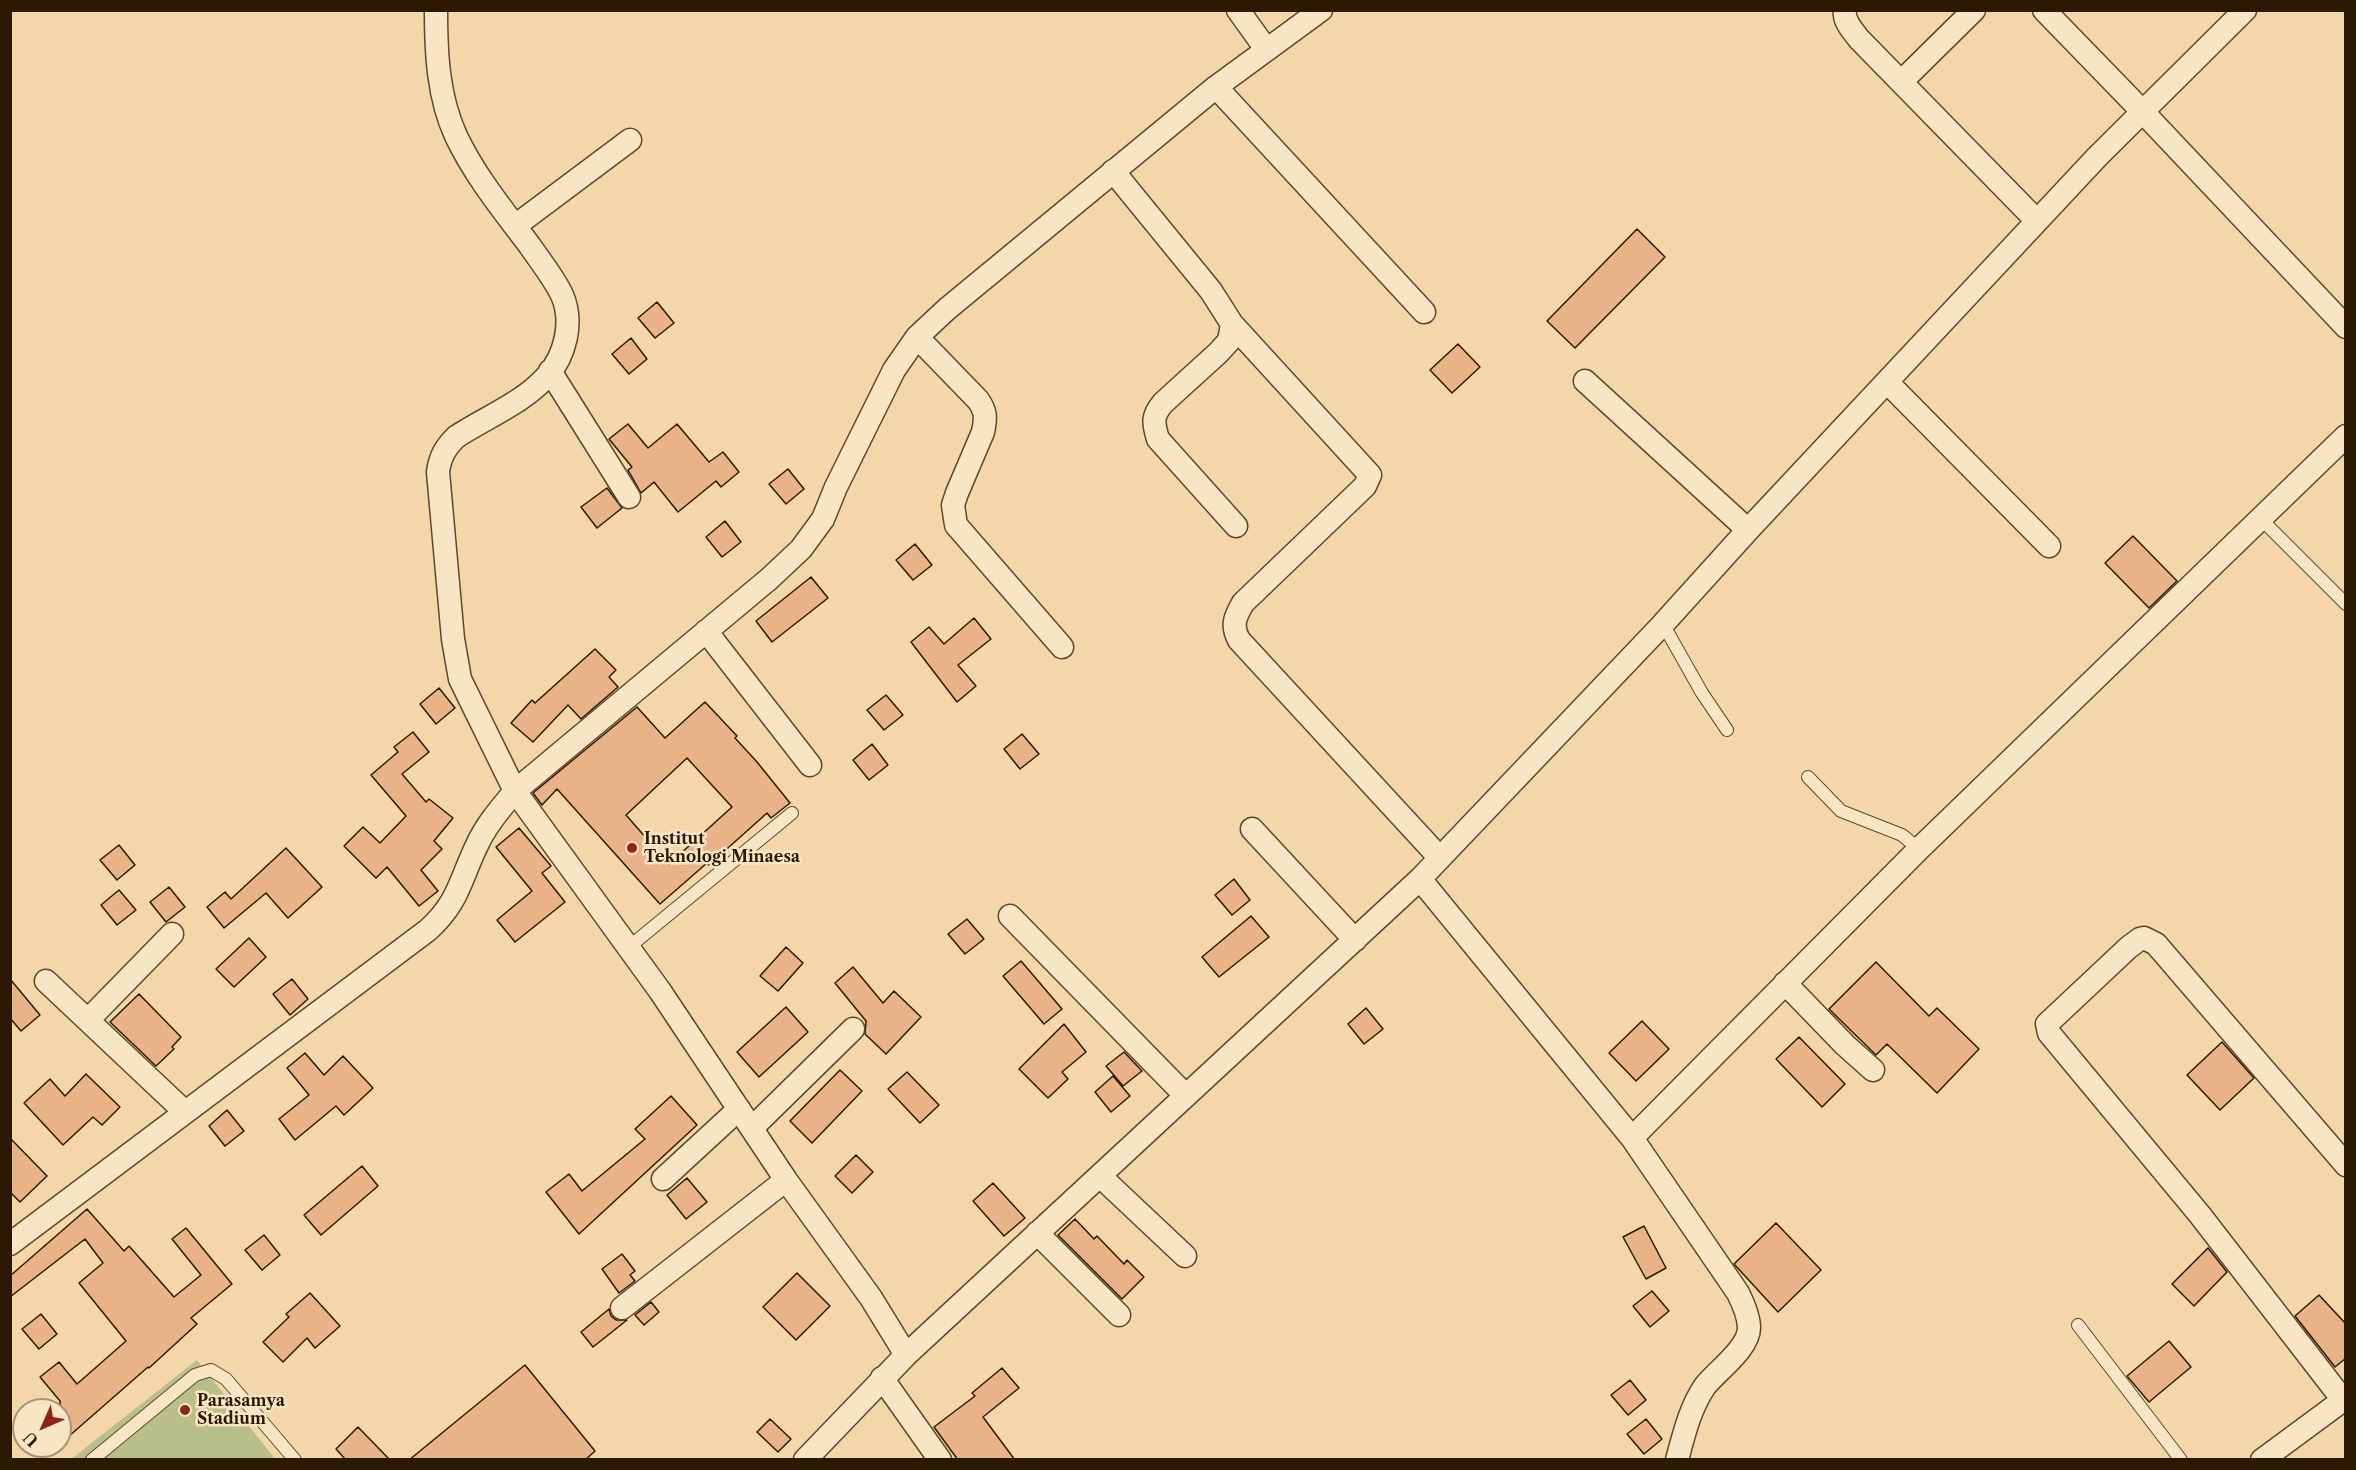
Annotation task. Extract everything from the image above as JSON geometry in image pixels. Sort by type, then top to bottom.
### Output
[{"type":"street","points":[[436,10],[436,50],[442,96],[455,135],[477,176],[548,271],[563,297],[568,326],[562,353],[550,371],[522,399],[456,437],[447,445],[440,458],[438,472],[453,639],[460,679],[515,791],[629,948],[786,1180],[871,1298],[906,1354]]},
{"type":"street","points":[[1238,10],[1266,49]]},
{"type":"street","points":[[10,1244],[428,930],[443,916],[453,902],[477,844],[515,791],[769,579],[801,549],[823,519],[836,487],[894,370],[917,336],[1216,87],[1321,10]]},
{"type":"street","points":[[1845,10],[1844,14],[1848,24],[1859,39],[2037,221]]},
{"type":"street","points":[[1901,82],[1974,10]]},
{"type":"street","points":[[2044,10],[2346,327]]},
{"type":"street","points":[[805,1460],[906,1354],[1420,879],[1663,624],[2037,221],[2142,111],[2245,10]]},
{"type":"street","points":[[1216,87],[1424,312]]},
{"type":"street","points":[[515,226],[630,140]]},
{"type":"street","points":[[1113,171],[1211,291],[1232,324],[1370,475],[1365,486],[1243,603],[1236,614],[1234,630],[1239,640],[1440,858]]},
{"type":"street","points":[[1232,324],[1229,341],[1163,403],[1154,414],[1153,425],[1163,446],[1236,526]]},
{"type":"street","points":[[917,336],[985,410],[986,421],[983,432],[953,505],[956,525],[1062,647]]},
{"type":"street","points":[[550,371],[590,431],[629,497]]},
{"type":"street","points":[[1586,381],[1748,530]]},
{"type":"street","points":[[1887,382],[2049,546]]},
{"type":"street","points":[[1632,1138],[1919,849],[2346,436]]},
{"type":"street","points":[[706,631],[810,765]]},
{"type":"street","points":[[1252,829],[1355,940]]},
{"type":"street","points":[[1420,879],[1632,1138],[1738,1293],[1745,1310],[1749,1330],[1742,1346],[1705,1386],[1694,1405],[1677,1460]]},
{"type":"street","points":[[1010,916],[1186,1096]]},
{"type":"street","points":[[88,1020],[172,934]]},
{"type":"street","points":[[2265,1459],[2344,1399],[2200,1215],[2049,1033],[2047,1024],[2050,1018],[2129,947],[2140,939],[2150,940],[2156,944],[2346,1165]]},
{"type":"street","points":[[46,981],[185,1112]]},
{"type":"street","points":[[1785,983],[1873,1070]]},
{"type":"street","points":[[752,1128],[853,1029]]},
{"type":"street","points":[[663,1179],[739,1109]]},
{"type":"street","points":[[1100,1176],[1185,1256]]},
{"type":"street","points":[[622,1308],[786,1180]]},
{"type":"street","points":[[1037,1233],[1119,1316]]},
{"type":"street","points":[[882,1378],[940,1460]]},
{"type":"lane","points":[[2260,518],[2346,604]]},
{"type":"lane","points":[[1663,624],[1702,693],[1727,730]]},
{"type":"lane","points":[[1808,777],[1841,811],[1902,835],[1919,849]]},
{"type":"lane","points":[[629,948],[792,813]]},
{"type":"lane","points":[[2078,1325],[2181,1460]]},
{"type":"lane","points":[[92,1460],[195,1375],[211,1370],[226,1378],[295,1460]]},
{"type":"green space","name":"Parasamya Stadium","points":[[197,1360],[275,1459],[70,1460]]},
{"type":"building","points":[[1637,229],[1665,257],[1575,348],[1547,321]]},
{"type":"building","points":[[657,302],[674,323],[655,338],[638,318]]},
{"type":"building","points":[[631,338],[647,359],[629,374],[612,354]]},
{"type":"building","points":[[1458,344],[1480,367],[1452,393],[1430,370]]},
{"type":"building","points":[[628,424],[648,448],[677,424],[709,462],[723,452],[739,472],[721,487],[716,481],[678,512],[654,482],[641,493],[628,470],[632,467],[609,439]]},
{"type":"building","points":[[788,469],[804,489],[786,504],[769,484]]},
{"type":"building","points":[[607,488],[622,508],[597,528],[581,507]]},
{"type":"building","points":[[725,521],[741,542],[722,557],[706,537]]},
{"type":"building","points":[[2133,536],[2177,581],[2149,608],[2105,563]]},
{"type":"building","points":[[915,544],[932,565],[913,580],[896,560]]},
{"type":"building","points":[[811,577],[828,598],[772,642],[756,621]]},
{"type":"building","points":[[974,618],[991,639],[958,665],[976,686],[957,702],[911,642],[929,627],[944,644]]},
{"type":"building","points":[[595,649],[616,670],[609,677],[618,687],[581,719],[568,705],[533,742],[511,723],[532,700],[535,703]]},
{"type":"building","points":[[439,688],[455,708],[436,724],[420,704]]},
{"type":"building","points":[[886,695],[903,715],[884,730],[867,710]]},
{"type":"building","points":[[705,702],[737,736],[735,738],[790,803],[771,818],[767,813],[709,865],[707,863],[660,904],[557,789],[542,805],[533,793],[637,707],[665,738]],"holes":[[[687,758],[732,807],[669,864],[626,815]]]},
{"type":"building","points":[[413,732],[429,752],[402,774],[426,802],[429,799],[453,818],[434,841],[442,849],[421,870],[438,891],[419,906],[387,867],[376,878],[344,846],[363,827],[380,843],[406,816],[371,775],[398,752],[394,747]]},
{"type":"building","points":[[1022,734],[1039,754],[1020,769],[1004,749]]},
{"type":"building","points":[[872,744],[888,765],[869,780],[853,760]]},
{"type":"building","points":[[519,828],[551,866],[542,873],[565,902],[515,942],[497,920],[532,891],[496,847]]},
{"type":"building","points":[[119,845],[135,865],[117,880],[100,860]]},
{"type":"building","points":[[286,848],[322,887],[288,918],[266,893],[224,928],[207,907],[225,892],[231,899]]},
{"type":"building","points":[[1234,879],[1250,900],[1232,915],[1215,895]]},
{"type":"building","points":[[169,887],[185,907],[166,922],[150,902]]},
{"type":"building","points":[[119,890],[136,910],[117,925],[101,905]]},
{"type":"building","points":[[1251,916],[1269,937],[1219,977],[1202,957]]},
{"type":"building","points":[[967,919],[984,939],[965,954],[948,934]]},
{"type":"building","points":[[249,938],[266,957],[234,987],[216,969]]},
{"type":"building","points":[[786,947],[803,963],[778,991],[760,976]]},
{"type":"building","points":[[1021,961],[1062,1009],[1044,1024],[1003,976]]},
{"type":"building","points":[[1876,962],[1929,1016],[1937,1008],[1979,1049],[1937,1093],[1887,1044],[1876,1055],[1829,1009]]},
{"type":"building","points":[[853,967],[883,1003],[894,991],[921,1017],[886,1054],[865,1034],[866,1021],[835,983]]},
{"type":"building","points":[[10,979],[40,1015],[21,1031],[10,1018]]},
{"type":"building","points":[[292,979],[308,999],[290,1015],[273,994]]},
{"type":"building","points":[[139,994],[181,1037],[172,1047],[174,1049],[156,1066],[110,1022]]},
{"type":"building","points":[[786,1007],[808,1032],[759,1077],[737,1052]]},
{"type":"building","points":[[1366,1008],[1383,1029],[1364,1044],[1348,1024]]},
{"type":"building","points":[[1642,1021],[1669,1049],[1636,1081],[1609,1053]]},
{"type":"building","points":[[1064,1024],[1086,1052],[1062,1072],[1068,1079],[1048,1098],[1019,1069]]},
{"type":"building","points":[[1799,1037],[1845,1084],[1822,1107],[1776,1059]]},
{"type":"building","points":[[2222,1042],[2254,1078],[2220,1110],[2187,1075]]},
{"type":"building","points":[[1124,1052],[1142,1071],[1123,1086],[1106,1066]]},
{"type":"building","points":[[305,1053],[324,1075],[343,1056],[373,1088],[344,1115],[336,1106],[295,1140],[279,1119],[309,1095],[287,1068]]},
{"type":"building","points":[[840,1070],[862,1091],[812,1143],[790,1121]]},
{"type":"building","points":[[907,1072],[939,1105],[920,1123],[888,1089]]},
{"type":"building","points":[[86,1074],[120,1107],[102,1125],[93,1117],[63,1145],[24,1103],[50,1079],[65,1096]]},
{"type":"building","points":[[1113,1076],[1130,1096],[1111,1112],[1095,1092]]},
{"type":"building","points":[[671,1096],[697,1125],[579,1234],[546,1192],[569,1174],[582,1191],[645,1139],[635,1129]]},
{"type":"building","points":[[227,1110],[244,1131],[225,1146],[209,1126]]},
{"type":"building","points":[[10,1138],[47,1176],[20,1202],[10,1192]]},
{"type":"building","points":[[856,1155],[873,1172],[852,1193],[835,1176]]},
{"type":"building","points":[[362,1166],[378,1186],[321,1235],[304,1215]]},
{"type":"building","points":[[687,1178],[707,1202],[686,1219],[667,1195]]},
{"type":"building","points":[[993,1183],[1025,1218],[1004,1236],[973,1201]]},
{"type":"building","points":[[87,1209],[124,1251],[129,1246],[174,1297],[201,1275],[172,1239],[186,1228],[232,1284],[191,1318],[197,1324],[72,1434],[72,1398],[58,1398],[40,1377],[59,1362],[77,1384],[126,1341],[79,1283],[103,1263],[85,1239],[10,1297],[10,1276]]},
{"type":"building","points":[[1075,1219],[1094,1239],[1097,1236],[1124,1264],[1127,1260],[1144,1277],[1122,1299],[1058,1235]]},
{"type":"building","points":[[1776,1223],[1821,1270],[1778,1312],[1734,1264]]},
{"type":"building","points":[[1644,1226],[1666,1268],[1646,1279],[1623,1237]]},
{"type":"building","points":[[264,1235],[280,1255],[262,1270],[245,1250]]},
{"type":"building","points":[[2208,1248],[2227,1272],[2194,1306],[2172,1284]]},
{"type":"building","points":[[622,1254],[635,1271],[630,1275],[635,1281],[619,1293],[602,1269]]},
{"type":"building","points":[[797,1273],[830,1306],[796,1340],[763,1307]]},
{"type":"building","points":[[1652,1291],[1669,1311],[1650,1327],[1633,1306]]},
{"type":"building","points":[[310,1293],[340,1326],[315,1348],[307,1338],[283,1362],[263,1342],[289,1317],[286,1314]]},
{"type":"building","points":[[2319,1295],[2346,1324],[2346,1358],[2335,1367],[2295,1316]]},
{"type":"building","points":[[651,1302],[659,1312],[644,1325],[635,1315]]},
{"type":"building","points":[[609,1309],[611,1316],[616,1320],[627,1320],[593,1347],[581,1332]]},
{"type":"building","points":[[41,1314],[57,1334],[39,1349],[22,1329]]},
{"type":"building","points":[[2169,1341],[2191,1367],[2149,1402],[2127,1376]]},
{"type":"building","points":[[525,1365],[595,1451],[585,1460],[409,1460]]},
{"type":"building","points":[[1002,1368],[1019,1388],[983,1417],[1015,1460],[958,1460],[934,1427],[975,1396],[972,1393]]},
{"type":"building","points":[[1630,1380],[1646,1400],[1628,1415],[1611,1395]]},
{"type":"building","points":[[770,1419],[791,1439],[778,1452],[757,1432]]},
{"type":"building","points":[[1646,1419],[1662,1439],[1644,1454],[1627,1434]]},
{"type":"building","points":[[358,1427],[390,1460],[346,1460],[336,1449]]},
{"type":"place","name":"Institut Teknologi Minaesa","points":[[632,848]]},
{"type":"place","name":"Parasamya Stadium","points":[[185,1410]]}]
